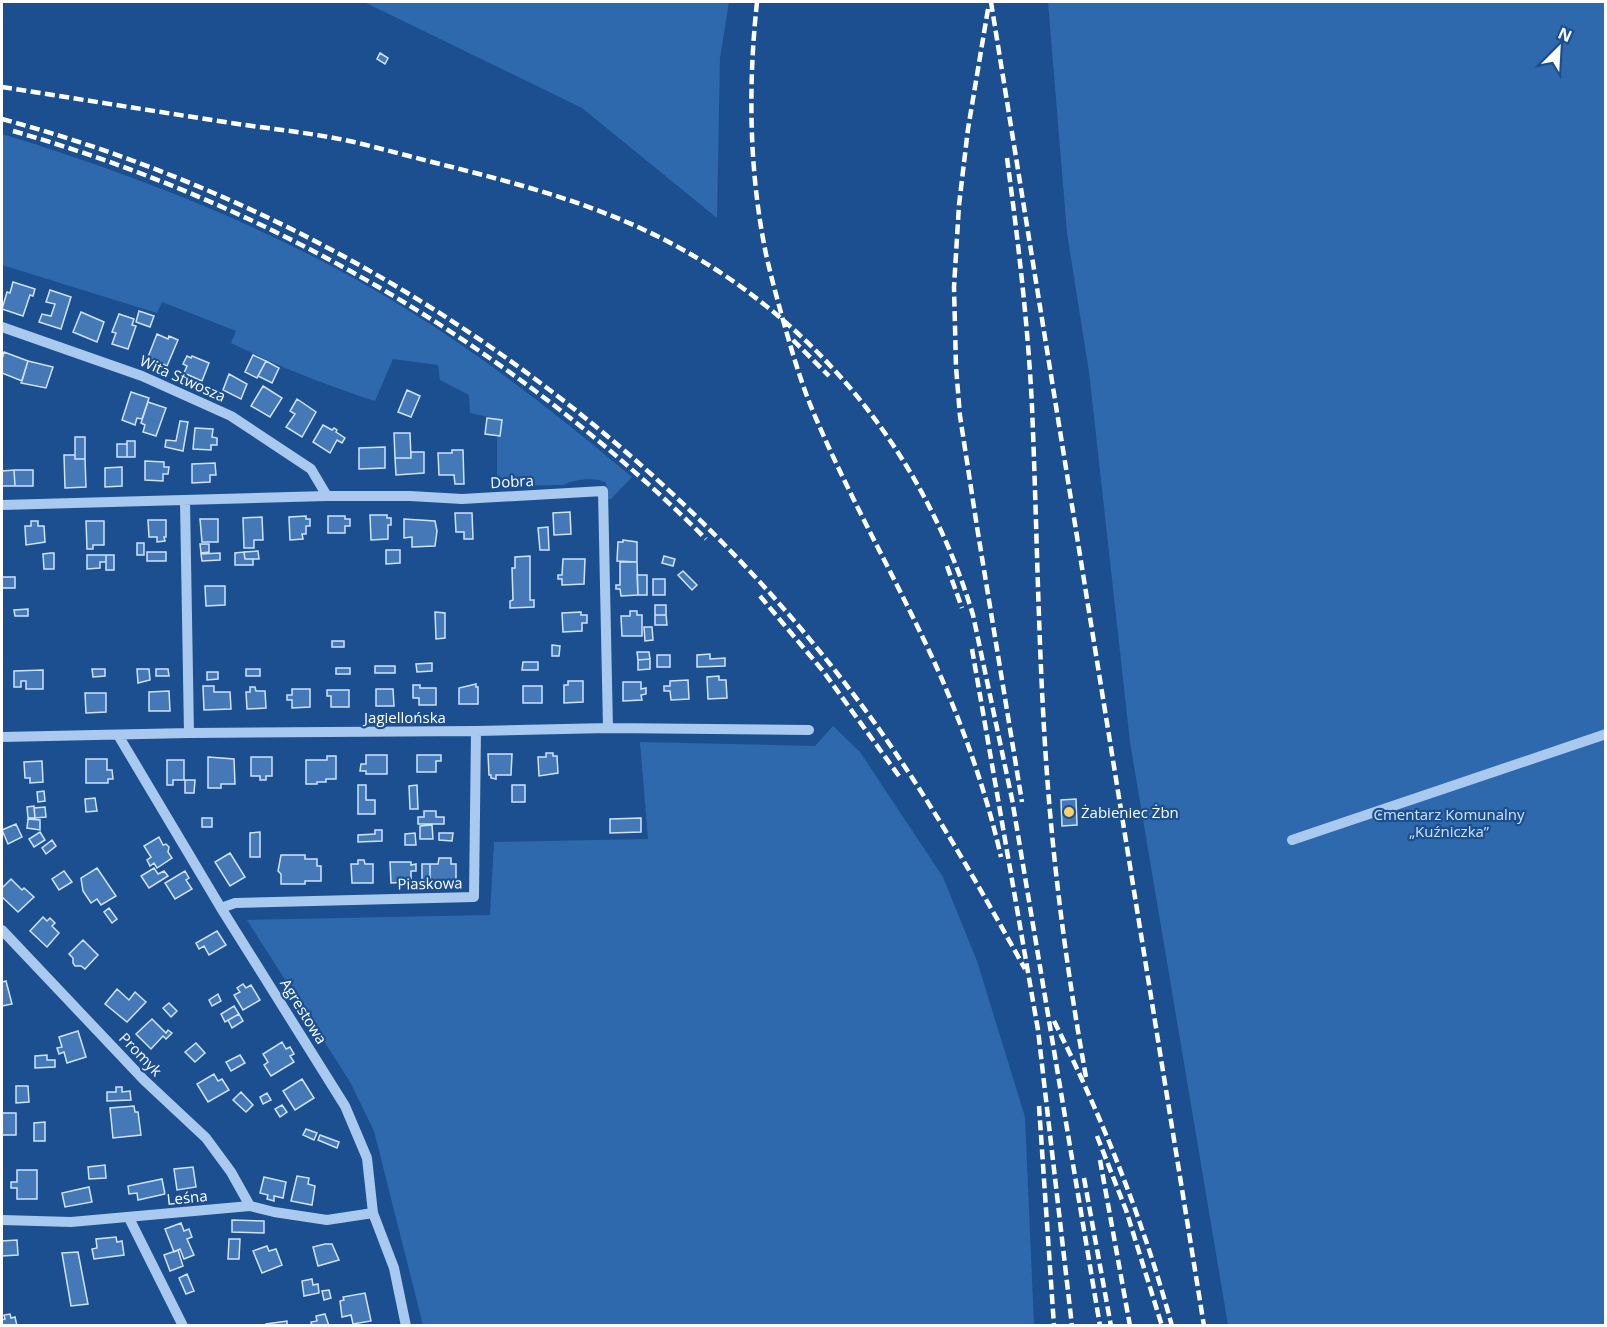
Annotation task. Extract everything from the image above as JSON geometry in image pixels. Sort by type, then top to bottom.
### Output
[{"type":"street","name":"Wita Stwosza","points":[[2,327],[142,376],[231,416],[311,469],[327,496]]},
{"type":"street","name":"Dobra","points":[[2,505],[327,496],[410,496],[462,499],[603,491],[608,728]]},
{"type":"street","points":[[185,501],[189,733]]},
{"type":"street","name":"Jagiellońska","points":[[2,737],[608,728],[808,730]]},
{"type":"street","name":"Piaskowa","points":[[221,908],[235,903],[474,897],[476,731]]},
{"type":"street","points":[[1292,840],[1605,734]]},
{"type":"street","name":"Agrestowa","points":[[118,735],[221,908],[345,1106],[367,1158],[373,1213],[394,1268],[406,1326]]},
{"type":"street","name":"Promyk","points":[[2,930],[144,1080],[206,1138],[231,1172],[250,1206]]},
{"type":"street","name":"Leśna","points":[[2,1220],[71,1222],[250,1206],[327,1220],[373,1213]]},
{"type":"street","points":[[129,1218],[183,1326]]},
{"type":"green space","points":[[364,2],[729,2],[720,58],[717,218],[582,108]]},
{"type":"green space","name":"Cmentarz Komunalny „Kuźniczka”","points":[[1048,2],[1605,2],[1605,1325],[1228,1325],[1130,742],[1089,372],[1067,233]]},
{"type":"green space","points":[[2,134],[170,192],[278,239],[331,266],[433,326],[485,361],[632,477],[611,499],[608,499],[606,483],[591,479],[563,485],[497,486],[497,435],[500,435],[502,420],[470,413],[469,395],[440,380],[438,365],[393,359],[375,401],[320,382],[231,343],[236,331],[162,302],[157,313],[2,265]]},
{"type":"green space","points":[[833,726],[860,752],[943,877],[977,961],[1025,1117],[1034,1325],[423,1325],[374,1131],[350,1082],[247,920],[490,915],[494,842],[648,839],[640,742],[815,746]]},
{"type":"building","points":[[380,53],[388,58],[385,64],[377,59]]},
{"type":"building","points":[[13,282],[35,289],[33,296],[30,295],[23,316],[2,309]]},
{"type":"building","points":[[50,290],[71,297],[61,329],[39,322],[42,314],[51,316],[55,304],[46,302]]},
{"type":"building","points":[[139,311],[154,316],[150,327],[136,322]]},
{"type":"building","points":[[81,312],[104,322],[97,342],[73,332]]},
{"type":"building","points":[[119,314],[134,319],[132,325],[136,326],[128,349],[112,344],[116,333],[112,332]]},
{"type":"building","points":[[157,334],[178,340],[167,366],[148,357]]},
{"type":"building","points":[[4,352],[28,361],[22,381],[2,373]]},
{"type":"building","points":[[253,355],[266,361],[257,378],[245,372]]},
{"type":"building","points":[[187,356],[209,363],[202,381],[184,373],[187,366],[183,364]]},
{"type":"building","points":[[28,361],[53,367],[46,388],[21,383]]},
{"type":"building","points":[[266,361],[279,368],[272,383],[258,376]]},
{"type":"building","points":[[229,374],[247,384],[241,399],[223,390]]},
{"type":"building","points":[[263,386],[282,398],[270,417],[251,406]]},
{"type":"building","points":[[407,390],[420,396],[411,417],[398,412]]},
{"type":"building","points":[[131,392],[149,398],[142,419],[137,418],[135,425],[122,420]]},
{"type":"building","points":[[297,399],[316,412],[302,437],[286,427],[295,414],[290,411]]},
{"type":"building","points":[[148,402],[166,408],[156,436],[143,432],[145,425],[141,423]]},
{"type":"building","points":[[487,418],[502,420],[500,436],[485,434]]},
{"type":"building","points":[[180,421],[188,422],[183,451],[165,447],[166,440],[176,441]]},
{"type":"building","points":[[323,425],[332,430],[334,428],[345,438],[342,443],[337,440],[330,453],[313,442]]},
{"type":"building","points":[[195,428],[213,429],[212,437],[217,438],[217,445],[211,445],[211,450],[193,449]]},
{"type":"building","points":[[394,433],[410,433],[411,458],[395,458]]},
{"type":"building","points":[[75,437],[85,437],[85,459],[75,459]]},
{"type":"building","points":[[127,441],[135,441],[135,457],[127,457]]},
{"type":"building","points":[[117,444],[127,444],[127,457],[117,457]]},
{"type":"building","points":[[385,447],[385,468],[359,469],[359,448]]},
{"type":"building","points":[[452,450],[463,450],[464,484],[455,484],[454,475],[439,475],[438,453],[452,453]]},
{"type":"building","points":[[411,452],[424,452],[424,473],[396,475],[395,458],[411,458]]},
{"type":"building","points":[[64,455],[75,455],[75,459],[85,459],[86,487],[65,488]]},
{"type":"building","points":[[145,461],[164,462],[164,467],[169,467],[168,474],[163,474],[163,481],[145,480]]},
{"type":"building","points":[[215,463],[216,475],[210,475],[210,482],[192,483],[192,464]]},
{"type":"building","points":[[122,467],[122,486],[105,487],[105,468]]},
{"type":"building","points":[[14,470],[33,470],[33,486],[15,486]]},
{"type":"building","points":[[14,470],[15,486],[2,486],[2,471]]},
{"type":"building","points":[[570,512],[571,534],[554,535],[553,513]]},
{"type":"building","points":[[455,513],[472,513],[473,539],[464,539],[464,532],[456,532]]},
{"type":"building","points":[[370,515],[387,515],[387,518],[391,518],[391,525],[388,525],[388,539],[371,540]]},
{"type":"building","points":[[306,516],[306,519],[310,519],[310,526],[306,526],[306,534],[302,534],[303,539],[290,540],[289,517]]},
{"type":"building","points":[[328,516],[345,516],[345,519],[350,519],[350,526],[345,526],[345,533],[328,533]]},
{"type":"building","points":[[262,517],[263,540],[254,540],[254,548],[244,548],[243,518]]},
{"type":"building","points":[[200,519],[218,519],[218,542],[202,542]]},
{"type":"building","points":[[404,519],[435,521],[437,531],[435,546],[412,547],[412,537],[404,538]]},
{"type":"building","points":[[148,520],[166,520],[165,541],[157,542],[157,537],[149,537]]},
{"type":"building","points":[[31,521],[38,521],[38,526],[44,526],[45,542],[26,545],[25,526],[31,526]]},
{"type":"building","points":[[86,521],[104,521],[104,545],[93,545],[93,549],[87,549]]},
{"type":"building","points":[[548,527],[549,550],[540,550],[538,528]]},
{"type":"building","points":[[623,540],[637,542],[637,562],[617,561],[618,542],[623,542]]},
{"type":"building","points":[[137,543],[144,543],[144,555],[137,555]]},
{"type":"building","points":[[200,544],[209,544],[209,552],[201,553]]},
{"type":"building","points":[[386,550],[400,550],[400,563],[386,564]]},
{"type":"building","points":[[258,551],[259,559],[245,559],[244,552]]},
{"type":"building","points":[[147,552],[166,552],[166,561],[147,561]]},
{"type":"building","points":[[244,552],[245,559],[253,559],[253,565],[235,565],[235,553]]},
{"type":"building","points":[[54,553],[54,569],[44,569],[43,554]]},
{"type":"building","points":[[220,553],[220,560],[202,561],[201,554]]},
{"type":"building","points":[[87,555],[106,555],[106,562],[100,562],[100,568],[87,569]]},
{"type":"building","points":[[106,555],[114,555],[114,570],[106,570]]},
{"type":"building","points":[[530,556],[530,600],[534,600],[534,607],[510,608],[510,601],[513,600],[512,568],[515,568],[515,557]]},
{"type":"building","points":[[664,556],[675,559],[673,566],[662,563]]},
{"type":"building","points":[[563,559],[585,559],[584,584],[562,585],[562,579],[558,579],[558,575],[562,575]]},
{"type":"building","points":[[620,562],[637,562],[638,595],[621,596],[620,589],[616,589],[616,585],[620,585]]},
{"type":"building","points":[[683,571],[697,585],[692,590],[678,575]]},
{"type":"building","points":[[637,575],[647,575],[647,595],[638,595]]},
{"type":"building","points":[[2,577],[15,577],[15,588],[2,588]]},
{"type":"building","points":[[653,579],[665,579],[665,595],[653,595]]},
{"type":"building","points":[[205,586],[225,586],[225,605],[206,606]]},
{"type":"building","points":[[655,605],[666,605],[666,615],[655,615]]},
{"type":"building","points":[[28,609],[28,616],[15,616],[14,610]]},
{"type":"building","points":[[630,611],[637,611],[637,615],[642,615],[642,636],[622,636],[621,616],[630,616]]},
{"type":"building","points":[[435,612],[445,613],[445,638],[436,639]]},
{"type":"building","points":[[581,612],[581,615],[587,615],[587,623],[582,623],[582,631],[563,632],[562,613]]},
{"type":"building","points":[[655,615],[666,615],[667,625],[655,625]]},
{"type":"building","points":[[644,627],[652,627],[653,640],[645,641]]},
{"type":"building","points":[[332,641],[344,641],[344,647],[332,647]]},
{"type":"building","points":[[552,645],[560,646],[559,656],[552,656]]},
{"type":"building","points":[[637,652],[649,652],[650,659],[638,660]]},
{"type":"building","points":[[710,654],[710,659],[725,658],[725,666],[697,667],[697,655]]},
{"type":"building","points":[[657,655],[670,655],[670,667],[657,667]]},
{"type":"building","points":[[650,659],[650,669],[638,670],[638,660]]},
{"type":"building","points":[[523,662],[538,662],[538,670],[522,670]]},
{"type":"building","points":[[432,663],[432,671],[417,672],[416,664]]},
{"type":"building","points":[[375,666],[395,666],[395,673],[375,673]]},
{"type":"building","points":[[336,668],[350,668],[350,674],[336,674]]},
{"type":"building","points":[[92,669],[105,669],[105,676],[93,677]]},
{"type":"building","points":[[137,669],[149,669],[150,680],[138,683]]},
{"type":"building","points":[[156,669],[168,669],[169,676],[156,676]]},
{"type":"building","points":[[246,669],[260,669],[260,676],[246,676]]},
{"type":"building","points":[[43,670],[43,689],[26,689],[26,681],[21,681],[21,687],[14,687],[14,671]]},
{"type":"building","points":[[207,672],[218,672],[218,679],[207,680]]},
{"type":"building","points":[[719,676],[719,680],[726,680],[727,698],[708,699],[707,677]]},
{"type":"building","points":[[688,680],[689,699],[671,700],[670,691],[664,691],[664,686],[670,686],[670,681]]},
{"type":"building","points":[[568,681],[583,681],[583,702],[564,703],[564,685],[568,685]]},
{"type":"building","points":[[623,682],[641,682],[641,689],[646,688],[646,694],[641,695],[642,700],[623,701]]},
{"type":"building","points":[[476,684],[478,704],[459,704],[459,688]]},
{"type":"building","points":[[413,685],[420,685],[420,688],[436,688],[436,705],[419,705],[419,698],[413,698]]},
{"type":"building","points":[[203,686],[214,686],[214,692],[230,692],[231,709],[204,710]]},
{"type":"building","points":[[523,686],[542,686],[542,703],[523,703]]},
{"type":"building","points":[[250,687],[255,687],[256,691],[265,691],[266,708],[247,709],[246,692],[250,692]]},
{"type":"building","points":[[292,689],[310,689],[310,707],[292,708],[292,700],[287,700],[287,695],[292,695]]},
{"type":"building","points":[[376,689],[393,689],[394,706],[376,706]]},
{"type":"building","points":[[327,690],[349,690],[349,707],[331,707],[331,696],[327,696]]},
{"type":"building","points":[[169,691],[170,711],[149,711],[149,692]]},
{"type":"building","points":[[85,693],[106,693],[106,712],[86,713]]},
{"type":"building","points":[[546,753],[553,753],[553,756],[557,756],[558,773],[539,776],[538,757],[546,757]]},
{"type":"building","points":[[488,754],[512,754],[511,775],[496,775],[496,779],[491,778]]},
{"type":"building","points":[[366,755],[387,755],[387,774],[366,774],[366,771],[360,771],[361,764],[366,764]]},
{"type":"building","points":[[417,755],[441,755],[441,761],[436,761],[436,772],[417,772]]},
{"type":"building","points":[[327,756],[336,756],[336,779],[326,779],[326,782],[317,782],[317,784],[306,784],[306,760],[327,760]]},
{"type":"building","points":[[208,757],[234,759],[235,784],[221,784],[221,788],[208,788]]},
{"type":"building","points":[[251,757],[272,757],[272,776],[266,776],[266,780],[260,780],[260,776],[251,776]]},
{"type":"building","points":[[86,759],[107,759],[107,770],[112,770],[113,779],[108,779],[108,783],[86,783]]},
{"type":"building","points":[[167,760],[184,760],[184,780],[173,780],[173,785],[167,785]]},
{"type":"building","points":[[42,761],[43,782],[30,783],[30,778],[25,778],[24,762]]},
{"type":"building","points":[[185,780],[195,780],[194,793],[185,793]]},
{"type":"building","points":[[358,785],[366,785],[366,800],[375,800],[375,814],[358,814]]},
{"type":"building","points":[[417,785],[418,809],[410,809],[409,786]]},
{"type":"building","points":[[512,785],[525,785],[525,802],[512,802]]},
{"type":"building","points":[[44,791],[45,801],[38,802],[37,792]]},
{"type":"building","points":[[95,798],[97,811],[86,812],[85,799]]},
{"type":"building","name":"Żabieniec Żbn","points":[[1076,799],[1077,825],[1062,826],[1061,800]]},
{"type":"building","points":[[34,806],[35,818],[28,818],[27,807]]},
{"type":"building","points":[[45,807],[46,817],[35,818],[34,808]]},
{"type":"building","points":[[424,811],[436,811],[436,817],[444,817],[444,824],[418,824],[418,817],[424,817]]},
{"type":"building","points":[[202,818],[212,818],[212,827],[202,827]]},
{"type":"building","points":[[641,818],[641,832],[610,833],[610,819]]},
{"type":"building","points":[[28,819],[40,820],[40,830],[27,828]]},
{"type":"building","points":[[16,824],[22,837],[8,844],[2,830]]},
{"type":"building","points":[[432,825],[433,839],[420,839],[420,826]]},
{"type":"building","points":[[375,830],[382,830],[382,841],[358,842],[358,835],[375,834]]},
{"type":"building","points":[[40,832],[45,840],[34,847],[29,839]]},
{"type":"building","points":[[260,832],[260,857],[250,857],[250,833]]},
{"type":"building","points":[[415,833],[416,845],[405,845],[405,834]]},
{"type":"building","points":[[439,833],[453,833],[452,841],[439,840]]},
{"type":"building","points":[[159,837],[163,845],[166,844],[169,847],[168,852],[172,858],[157,868],[154,863],[150,866],[147,860],[151,857],[144,846]]},
{"type":"building","points":[[52,840],[56,846],[46,854],[42,848]]},
{"type":"building","points":[[230,853],[245,877],[230,886],[215,862]]},
{"type":"building","points":[[281,855],[305,855],[305,859],[317,859],[317,866],[321,866],[321,881],[281,884],[281,874],[278,871]]},
{"type":"building","points":[[439,858],[451,858],[451,864],[456,864],[456,882],[430,882],[430,864],[438,864]]},
{"type":"building","points":[[358,860],[364,860],[365,864],[373,864],[373,883],[352,883],[351,864],[358,864]]},
{"type":"building","points":[[390,862],[416,864],[416,871],[411,871],[411,882],[391,883]]},
{"type":"building","points":[[422,864],[430,864],[430,882],[422,882]]},
{"type":"building","points":[[97,868],[116,896],[101,905],[97,899],[91,903],[83,891],[81,878]]},
{"type":"building","points":[[154,868],[158,874],[164,871],[168,876],[149,888],[141,876]]},
{"type":"building","points":[[64,871],[72,882],[59,890],[52,879]]},
{"type":"building","points":[[185,871],[189,878],[186,880],[192,889],[175,899],[165,883]]},
{"type":"building","points":[[11,879],[22,890],[24,888],[34,897],[18,912],[2,897],[2,888]]},
{"type":"building","points":[[109,908],[117,919],[112,923],[104,912]]},
{"type":"building","points":[[43,917],[47,921],[50,918],[55,923],[52,926],[59,933],[47,947],[30,931]]},
{"type":"building","points":[[217,931],[226,945],[209,955],[204,946],[199,949],[196,943]]},
{"type":"building","points":[[83,940],[98,955],[85,969],[75,966],[69,954]]},
{"type":"building","points":[[6,981],[12,1004],[2,1006],[2,982]]},
{"type":"building","points":[[243,984],[246,988],[251,985],[260,1000],[243,1010],[234,995],[240,992],[237,988]]},
{"type":"building","points":[[117,989],[129,1000],[135,992],[146,1002],[127,1022],[105,1004]]},
{"type":"building","points":[[218,994],[221,1001],[212,1006],[209,1000]]},
{"type":"building","points":[[169,1003],[177,1011],[171,1017],[163,1008]]},
{"type":"building","points":[[234,1006],[239,1014],[225,1022],[221,1014]]},
{"type":"building","points":[[239,1014],[243,1021],[232,1028],[228,1020]]},
{"type":"building","points":[[152,1019],[166,1033],[168,1030],[172,1033],[166,1039],[163,1036],[151,1049],[136,1034]]},
{"type":"building","points":[[78,1031],[86,1057],[67,1063],[64,1052],[59,1054],[57,1048],[62,1047],[59,1037]]},
{"type":"building","points":[[282,1042],[286,1049],[290,1047],[294,1054],[290,1056],[294,1062],[271,1076],[264,1065],[268,1062],[263,1054]]},
{"type":"building","points":[[196,1043],[205,1053],[195,1062],[185,1052]]},
{"type":"building","points":[[47,1055],[47,1060],[55,1060],[55,1067],[35,1068],[35,1056]]},
{"type":"building","points":[[240,1055],[245,1063],[231,1071],[226,1062]]},
{"type":"building","points":[[214,1074],[218,1081],[222,1079],[229,1090],[208,1102],[197,1084]]},
{"type":"building","points":[[302,1079],[314,1098],[295,1110],[283,1091]]},
{"type":"building","points":[[16,1086],[28,1086],[29,1102],[16,1103]]},
{"type":"building","points":[[116,1087],[122,1087],[122,1092],[130,1091],[131,1100],[107,1101],[107,1092],[116,1092]]},
{"type":"building","points":[[241,1092],[253,1105],[246,1112],[233,1100]]},
{"type":"building","points":[[267,1093],[271,1100],[263,1104],[260,1097]]},
{"type":"building","points":[[282,1105],[287,1112],[280,1117],[275,1109]]},
{"type":"building","points":[[134,1106],[135,1112],[138,1112],[141,1135],[113,1138],[110,1108]]},
{"type":"building","points":[[2,1113],[16,1113],[16,1135],[2,1135]]},
{"type":"building","points":[[45,1122],[45,1141],[34,1141],[34,1123]]},
{"type":"building","points":[[306,1129],[317,1133],[314,1140],[303,1135]]},
{"type":"building","points":[[320,1135],[339,1142],[337,1148],[318,1140]]},
{"type":"building","points":[[105,1165],[106,1178],[89,1179],[88,1167]]},
{"type":"building","points":[[193,1167],[196,1187],[177,1190],[174,1169]]},
{"type":"building","points":[[17,1170],[37,1170],[37,1199],[17,1199],[17,1188],[11,1188],[11,1182],[17,1182]]},
{"type":"building","points":[[297,1176],[309,1178],[308,1184],[315,1186],[312,1205],[291,1201]]},
{"type":"building","points":[[264,1177],[286,1182],[283,1198],[274,1196],[274,1201],[267,1199],[268,1195],[260,1193]]},
{"type":"building","points":[[162,1179],[165,1194],[138,1200],[137,1193],[129,1194],[128,1186]]},
{"type":"building","points":[[89,1187],[92,1202],[65,1207],[62,1193]]},
{"type":"building","points":[[232,1220],[264,1221],[264,1233],[232,1232]]},
{"type":"building","points":[[181,1223],[184,1231],[189,1229],[192,1237],[187,1239],[194,1255],[184,1259],[180,1249],[174,1252],[165,1229]]},
{"type":"building","points":[[116,1237],[117,1242],[122,1241],[124,1255],[94,1259],[92,1249],[97,1248],[96,1239]]},
{"type":"building","points":[[229,1239],[240,1239],[239,1259],[228,1259]]},
{"type":"building","points":[[17,1240],[18,1255],[2,1256],[2,1241]]},
{"type":"building","points":[[332,1244],[339,1260],[318,1266],[313,1247]]},
{"type":"building","points":[[267,1246],[269,1251],[276,1249],[282,1265],[262,1273],[253,1251]]},
{"type":"building","points":[[178,1250],[183,1266],[170,1271],[164,1255]]},
{"type":"building","points":[[78,1252],[88,1304],[71,1306],[62,1253]]},
{"type":"building","points":[[187,1274],[194,1291],[186,1294],[179,1278]]},
{"type":"building","points":[[312,1279],[313,1285],[318,1284],[319,1293],[304,1296],[302,1281]]},
{"type":"building","points":[[329,1290],[331,1298],[324,1300],[322,1291]]},
{"type":"building","points":[[365,1293],[371,1321],[353,1324],[351,1315],[342,1317],[340,1301],[344,1300],[343,1297]]},
{"type":"building","points":[[10,1314],[11,1318],[15,1317],[17,1326],[2,1326],[4,1315]]},
{"type":"building","points":[[325,1314],[329,1326],[312,1326],[311,1322],[317,1321],[316,1316]]},
{"type":"building","points":[[287,1321],[287,1326],[266,1326],[266,1324]]},
{"type":"railway","points":[[757,2],[751,97],[753,160],[760,223],[783,320],[803,385],[818,423],[950,699],[982,788],[1001,857]]},
{"type":"railway","points":[[991,2],[1204,1326]]},
{"type":"railway","points":[[988,9],[968,129],[959,205],[954,287],[956,367],[960,416],[1022,802]]},
{"type":"railway","points":[[2,87],[339,139],[505,181],[583,205],[659,237],[714,269],[766,306],[813,347],[855,394],[892,444],[925,498],[952,555],[973,615],[1012,799],[1100,1326]]},
{"type":"railway","points":[[2,119],[131,160],[255,212],[375,274],[489,346],[597,427],[697,517],[790,616],[874,722],[953,843],[1025,969]]},
{"type":"railway","points":[[13,131],[110,162],[204,199],[296,242],[385,291],[471,345],[554,405],[632,470],[706,539]]},
{"type":"railway","points":[[1007,158],[1022,282],[1030,376],[1041,672],[1049,800],[1062,919],[1086,1077]]},
{"type":"railway","points":[[793,340],[829,376]]},
{"type":"railway","points":[[947,566],[962,608]]},
{"type":"railway","points":[[760,596],[823,671],[899,776]]},
{"type":"railway","points":[[972,649],[1038,1030],[1072,1326]]},
{"type":"railway","points":[[1054,1021],[1089,1095],[1120,1170],[1148,1247],[1172,1326]]},
{"type":"railway","points":[[1039,1106],[1054,1326]]},
{"type":"railway","points":[[1097,1136],[1126,1210],[1162,1326]]},
{"type":"railway","points":[[1100,1160],[1130,1326]]},
{"type":"railway","points":[[1084,1178],[1111,1326]]},
{"type":"place","name":"Żabieniec Żbn","points":[[1069,812]]}]
